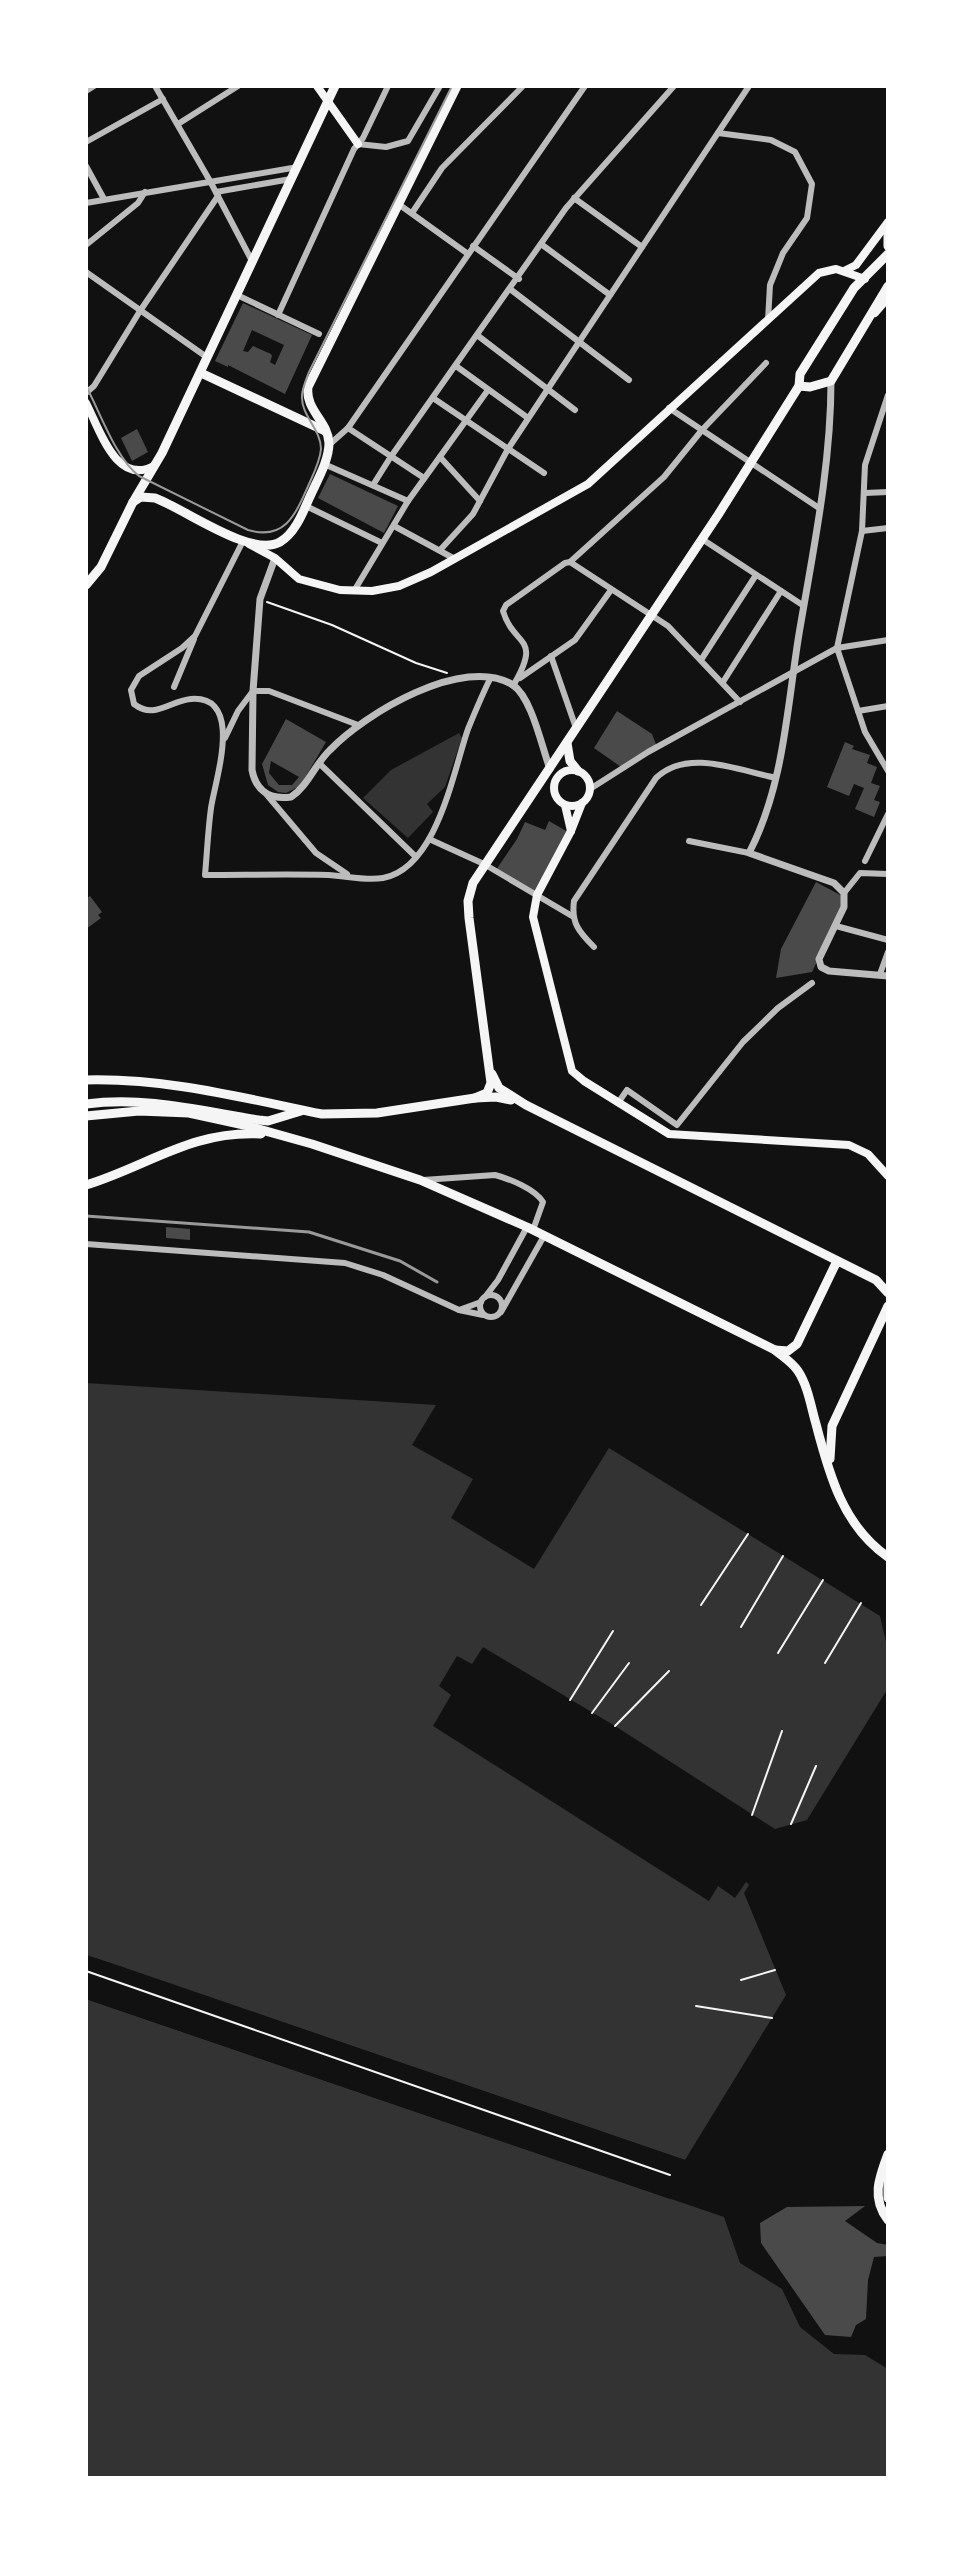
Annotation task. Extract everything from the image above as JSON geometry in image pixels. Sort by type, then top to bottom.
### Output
[{"type":"main road","points":[[317,86],[358,144]]},
{"type":"main road","points":[[86,585],[101,567],[201,373],[335,86]]},
{"type":"main road","points":[[275,558],[306,506],[329,445],[326,431],[310,407],[308,387],[457,86]]},
{"type":"main road","points":[[842,271],[856,265],[888,224]]},
{"type":"main road","points":[[888,224],[888,246]]},
{"type":"main road","points":[[475,1098],[490,1090],[468,901],[484,864],[751,463],[799,386],[800,374],[854,288],[888,254]]},
{"type":"main road","points":[[133,502],[147,497],[165,501],[275,558],[299,579],[354,591],[399,586],[455,559],[588,484],[819,273],[842,271],[865,279]]},
{"type":"main road","points":[[799,386],[810,387],[831,381],[888,286]]},
{"type":"main road","points":[[869,320],[888,298]]},
{"type":"main road","points":[[201,373],[326,431]]},
{"type":"main road","points":[[86,403],[118,462],[131,470],[141,471],[155,465]]},
{"type":"main road","points":[[243,541],[268,546],[289,535]]},
{"type":"main road","points":[[567,743],[572,771]]},
{"type":"main road","points":[[550,769],[572,771],[587,778],[590,789],[537,895],[533,917],[572,1071],[660,1130],[677,1136],[849,1145],[868,1154],[888,1176]]},
{"type":"main road","points":[[550,769],[555,782],[554,793],[565,805],[571,831]]},
{"type":"main road","points":[[555,782],[572,771]]},
{"type":"main road","points":[[565,805],[582,803]]},
{"type":"main road","points":[[490,1071],[499,1088],[526,1105],[876,1280],[888,1293]]},
{"type":"main road","points":[[86,1087],[101,1079]]},
{"type":"main road","points":[[86,1080],[169,1083],[322,1114],[361,1114],[475,1098],[505,1098],[526,1105]]},
{"type":"main road","points":[[86,1104],[136,1101],[170,1104],[268,1121],[304,1110]]},
{"type":"main road","points":[[86,1116],[139,1111],[189,1113],[312,1144],[420,1180],[530,1228],[775,1350],[798,1372],[832,1474],[852,1521],[872,1546],[888,1557]]},
{"type":"main road","points":[[87,1184],[211,1136],[237,1132],[268,1134],[312,1144]]},
{"type":"main road","points":[[775,1350],[788,1351],[797,1344],[837,1261]]},
{"type":"main road","points":[[832,1474],[829,1436],[840,1403],[888,1306]]},
{"type":"main road","points":[[812,1410],[827,1415],[840,1403]]},
{"type":"main road","points":[[888,2154],[877,2191],[880,2209],[888,2220]]},
{"type":"main road","points":[[888,2163],[888,2198]]},
{"type":"street","points":[[86,91],[94,86]]},
{"type":"street","points":[[155,86],[253,263]]},
{"type":"street","points":[[178,124],[238,86]]},
{"type":"street","points":[[278,315],[388,86]]},
{"type":"street","points":[[358,144],[386,147],[408,141],[440,86]]},
{"type":"street","points":[[412,213],[442,168],[523,86]]},
{"type":"street","points":[[329,445],[348,428],[585,86]]},
{"type":"street","points":[[373,485],[574,198],[674,86]]},
{"type":"street","points":[[441,549],[473,514],[508,449],[749,86]]},
{"type":"street","points":[[86,142],[163,99]]},
{"type":"street","points":[[718,133],[771,140],[795,152],[812,184],[807,218],[783,253],[770,285],[768,320]]},
{"type":"street","points":[[86,166],[104,199]]},
{"type":"street","points":[[86,203],[298,167]]},
{"type":"street","points":[[86,393],[94,386],[217,194],[293,179]]},
{"type":"street","points":[[86,245],[138,203],[145,192]]},
{"type":"street","points":[[574,198],[642,247]]},
{"type":"street","points":[[397,203],[468,254]]},
{"type":"street","points":[[541,244],[610,295]]},
{"type":"street","points":[[473,246],[519,279]]},
{"type":"street","points":[[86,272],[208,358]]},
{"type":"street","points":[[510,289],[629,380]]},
{"type":"street","points":[[237,295],[319,334]]},
{"type":"street","points":[[477,335],[575,410]]},
{"type":"street","points":[[513,686],[523,667],[526,650],[525,643],[505,617],[503,611],[506,605],[570,562],[664,477],[702,430],[766,363]]},
{"type":"street","points":[[456,366],[528,418]]},
{"type":"street","points":[[749,853],[761,829],[776,778],[830,433],[831,381]]},
{"type":"street","points":[[354,591],[408,501],[488,390]]},
{"type":"street","points":[[888,395],[865,465],[862,531],[837,648],[865,732],[888,771]]},
{"type":"street","points":[[433,398],[544,473]]},
{"type":"street","points":[[669,408],[819,508]]},
{"type":"street","points":[[348,428],[424,478]]},
{"type":"street","points":[[440,457],[480,501]]},
{"type":"street","points":[[324,464],[408,501]]},
{"type":"street","points":[[865,493],[888,492]]},
{"type":"street","points":[[306,506],[382,543]]},
{"type":"street","points":[[394,526],[455,559]]},
{"type":"street","points":[[862,531],[888,528]]},
{"type":"street","points":[[702,539],[804,606]]},
{"type":"street","points":[[174,687],[195,636],[243,541]]},
{"type":"street","points":[[275,558],[260,599],[253,691],[252,770],[255,783],[316,853],[350,876]]},
{"type":"street","points":[[570,562],[668,626],[740,702]]},
{"type":"street","points":[[701,660],[756,575]]},
{"type":"street","points":[[513,686],[524,673],[575,640],[611,590]]},
{"type":"street","points":[[723,682],[781,591]]},
{"type":"street","points":[[195,636],[139,676],[131,690],[131,697],[134,704],[145,711],[156,711],[187,700],[205,701],[219,712],[225,738]]},
{"type":"street","points":[[590,789],[648,752],[837,648],[888,640]]},
{"type":"street","points":[[551,656],[576,729]]},
{"type":"street","points":[[267,794],[275,798],[291,797],[304,785],[319,763],[358,725],[392,704],[425,687],[464,679],[490,679],[513,686],[528,706],[550,769]]},
{"type":"street","points":[[253,691],[238,711],[225,738],[211,809],[205,875],[350,876],[372,879],[392,876],[416,857],[429,839],[490,679]]},
{"type":"street","points":[[253,691],[269,691],[358,725]]},
{"type":"street","points":[[858,711],[888,706]]},
{"type":"street","points":[[572,916],[574,901],[599,861],[664,769],[680,762],[698,762],[776,778]]},
{"type":"street","points":[[319,763],[416,857]]},
{"type":"street","points":[[865,861],[884,830],[888,814]]},
{"type":"street","points":[[429,839],[484,864],[572,916],[582,935],[594,947]]},
{"type":"street","points":[[689,841],[749,853],[834,883],[844,893],[846,903],[819,959],[819,965],[826,970],[884,975],[888,952]]},
{"type":"street","points":[[844,893],[860,873],[888,874]]},
{"type":"street","points":[[836,926],[888,940]]},
{"type":"street","points":[[618,1103],[627,1090],[677,1125],[743,1042],[778,1008],[812,983]]},
{"type":"street","points":[[420,1180],[495,1175],[539,1195],[543,1202],[498,1280],[483,1299],[482,1313],[486,1316]]},
{"type":"street","points":[[86,1244],[345,1263],[383,1275],[459,1310],[497,1316],[517,1288],[544,1236]]},
{"type":"street","points":[[459,1310],[491,1295],[501,1301],[501,1312]]},
{"type":"path","points":[[260,599],[332,625],[416,663],[464,679]]},
{"type":"path","points":[[701,1605],[748,1534]]},
{"type":"path","points":[[741,1627],[783,1556]]},
{"type":"path","points":[[778,1653],[823,1580]]},
{"type":"path","points":[[825,1663],[861,1603]]},
{"type":"path","points":[[570,1700],[613,1631]]},
{"type":"path","points":[[592,1713],[629,1663]]},
{"type":"path","points":[[615,1726],[669,1671]]},
{"type":"path","points":[[752,1815],[782,1731]]},
{"type":"path","points":[[791,1824],[816,1766]]},
{"type":"path","points":[[741,1980],[775,1970]]},
{"type":"path","points":[[86,1971],[670,2175]]},
{"type":"path","points":[[696,2006],[772,2018]]},
{"type":"shaded area","points":[[459,733],[462,738],[445,787],[427,804],[433,812],[408,838],[363,798],[391,770]]},
{"type":"shaded area","points":[[86,1383],[436,1405],[412,1445],[473,1479],[451,1518],[534,1569],[609,1448],[880,1616],[888,1651],[888,1688],[807,1820],[775,1829],[615,1726],[483,1647],[472,1664],[457,1656],[439,1686],[451,1695],[433,1726],[709,1901],[718,1886],[735,1898],[746,1882],[749,1885],[744,1893],[786,1995],[685,2160],[86,1955]]},
{"type":"shaded area","points":[[86,1999],[724,2217],[740,2263],[782,2289],[800,2327],[834,2354],[865,2355],[888,2369],[888,2478],[86,2478]]},
{"type":"pier","points":[[86,1955],[685,2160],[683,2163],[109,1967],[86,1959]]},
{"type":"pier","points":[[86,1995],[672,2195],[670,2199],[86,1999]]},
{"type":"building","points":[[243,303],[312,335],[285,394],[215,361]],"holes":[[[252,330],[284,345],[275,365],[270,362],[271,354],[253,346],[248,352],[243,351]]]},
{"type":"building","points":[[137,429],[148,452],[132,461],[121,438]]},
{"type":"building","points":[[330,474],[398,506],[384,533],[318,498]]},
{"type":"building","points":[[617,711],[652,734],[657,747],[621,767],[594,748]]},
{"type":"building","points":[[286,719],[326,742],[300,786],[286,793],[268,785],[262,764]],"holes":[[[271,761],[299,777],[292,785],[279,785],[269,773]]]},
{"type":"building","points":[[845,742],[854,746],[852,749],[870,755],[867,763],[877,767],[871,783],[880,786],[874,800],[880,802],[874,817],[855,809],[864,788],[854,784],[849,796],[827,787]]},
{"type":"building","points":[[549,821],[568,832],[535,891],[496,870],[525,822],[545,830]]},
{"type":"building","points":[[816,882],[844,897],[844,905],[812,972],[776,978],[781,949]]},
{"type":"building","points":[[90,896],[102,912],[98,915],[101,918],[86,929],[86,899]]},
{"type":"building","points":[[166,1227],[190,1229],[190,1240],[166,1238]]},
{"type":"building","points":[[865,2206],[845,2221],[877,2243],[888,2245],[888,2256],[874,2257],[868,2280],[866,2319],[856,2325],[851,2337],[825,2335],[761,2243],[760,2223],[787,2207]]},
{"type":"tram line","points":[[86,386],[116,447],[139,476],[248,530],[272,532],[281,528],[294,514],[304,495],[321,449],[303,403],[302,393],[309,372],[452,86]]},
{"type":"railway","points":[[86,1216],[309,1232],[400,1261],[437,1282]]}]
